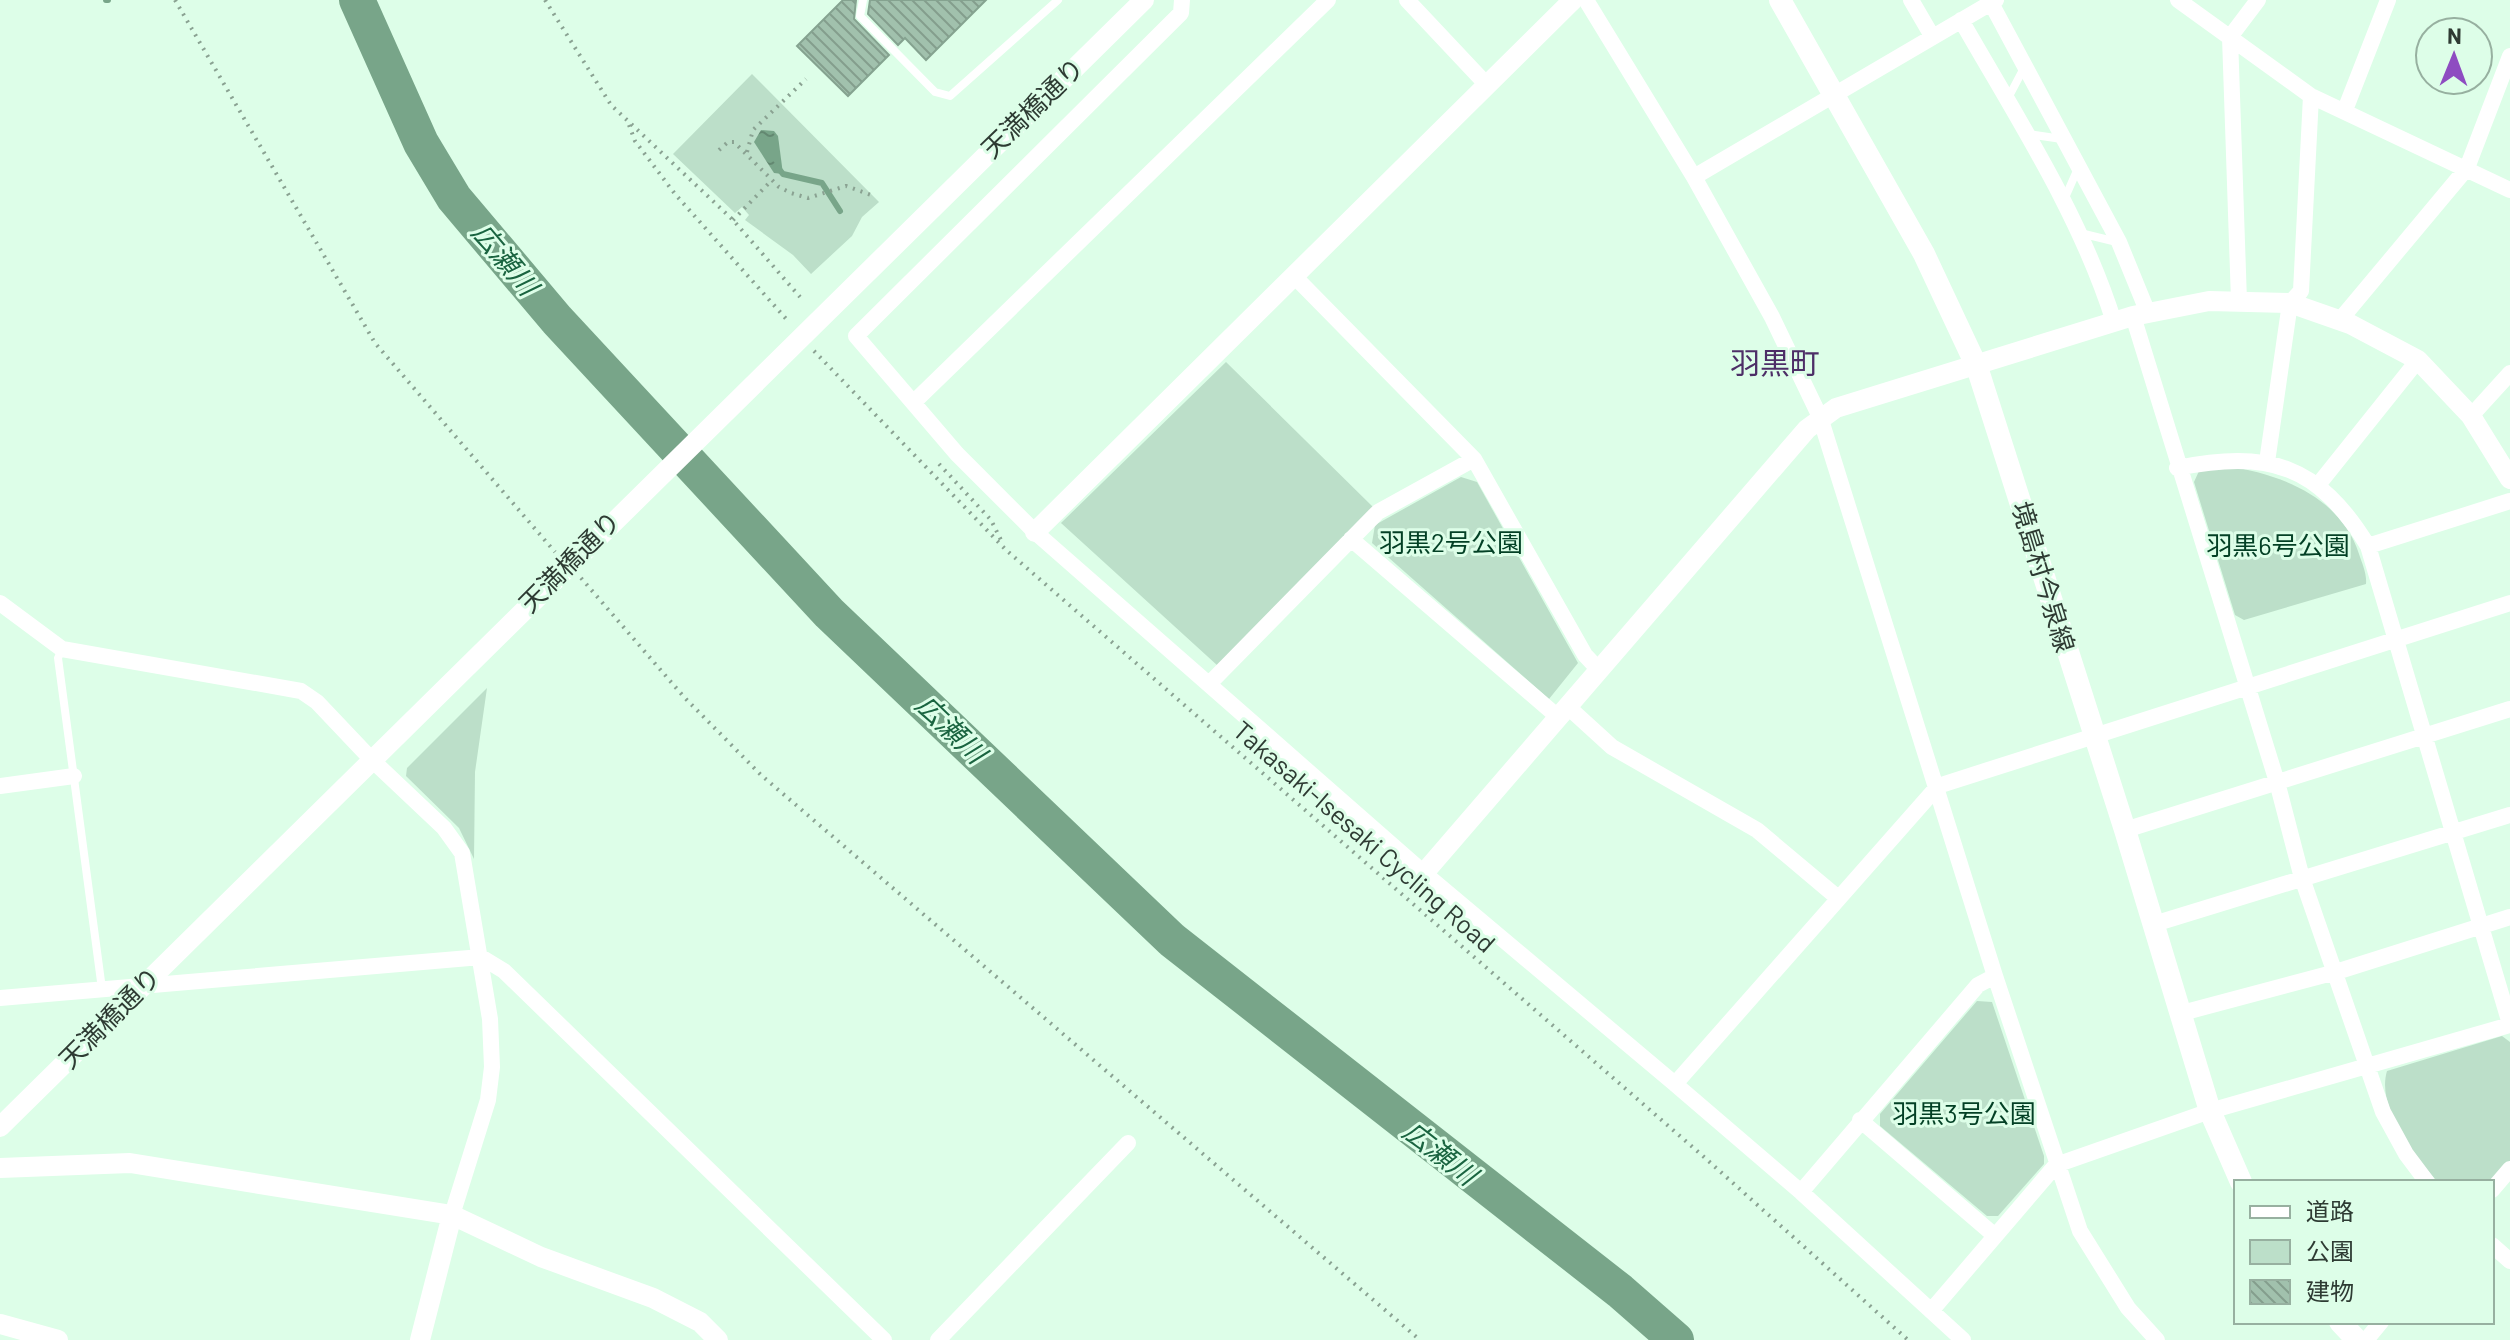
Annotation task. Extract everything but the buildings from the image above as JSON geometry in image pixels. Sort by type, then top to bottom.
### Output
[{"type":"main road","name":"境島村今泉線","points":[[1780,0],[1924,254],[1977,367],[2125,830],[2210,1111],[2240,1180]]},
{"type":"main road","points":[[2342,1324],[2357,1340]]},
{"type":"street","name":"天満橋通り","points":[[0,1127],[372,760],[801,345],[1144,0]]},
{"type":"street","points":[[1182,0],[1181,13],[856,336],[957,454],[1035,532],[1424,873],[1801,1192],[1963,1340]]},
{"type":"street","points":[[914,402],[1328,0]]},
{"type":"street","points":[[1407,0],[1486,84]]},
{"type":"street","points":[[1035,532],[1296,278],[1573,0]]},
{"type":"street","points":[[1586,0],[1694,177],[1772,317],[1820,417],[1995,976],[2080,1231],[2128,1308],[2157,1340]]},
{"type":"street","points":[[1911,0],[1932,36]]},
{"type":"street","points":[[2178,0],[2311,96],[2510,190]]},
{"type":"street","points":[[2239,301],[2230,37],[2258,0]]},
{"type":"street","points":[[2345,110],[2388,0]]},
{"type":"street","points":[[1694,177],[1993,2],[2119,242],[2132,317],[2277,782],[2302,878],[2367,1068],[2393,1133],[2426,1180]]},
{"type":"street","points":[[1961,20],[2064,200],[2101,281],[2132,317]]},
{"type":"street","points":[[2340,320],[2467,168],[2510,56]]},
{"type":"street","points":[[2267,462],[2290,303],[2301,291],[2311,96]]},
{"type":"street","points":[[1296,278],[1474,459],[1585,655],[1599,670]]},
{"type":"street","points":[[1424,873],[1820,417],[1836,408],[2132,317],[2209,301],[2290,303],[2340,320],[2418,360],[2471,416],[2510,479]]},
{"type":"street","points":[[2318,485],[2418,360]]},
{"type":"street","points":[[2471,416],[2510,373]]},
{"type":"street","points":[[1931,1311],[2056,1165],[2210,1111],[2367,1068],[2510,1024],[2368,546],[2318,485],[2267,462],[2237,458],[2177,468]]},
{"type":"street","points":[[1209,684],[1378,512],[1474,459]]},
{"type":"street","points":[[2368,546],[2510,501]]},
{"type":"street","points":[[1351,539],[1563,712],[1612,747],[1757,830],[1838,898]]},
{"type":"street","points":[[0,603],[62,649],[301,691],[317,702],[372,760],[444,828],[462,853],[490,1019],[488,1100],[452,1215],[420,1340]]},
{"type":"street","points":[[1675,1084],[1938,786],[2510,603]]},
{"type":"street","points":[[2125,830],[2510,709]]},
{"type":"street","points":[[0,786],[74,776]]},
{"type":"street","points":[[2154,924],[2510,815]]},
{"type":"street","points":[[2182,1013],[2336,972],[2510,917]]},
{"type":"street","points":[[0,998],[481,957],[504,971],[884,1340]]},
{"type":"street","points":[[1801,1192],[1978,985],[1995,976]]},
{"type":"street","points":[[1860,1120],[1994,1235]]},
{"type":"street","points":[[938,1340],[1128,1143]]},
{"type":"street","points":[[0,1168],[130,1163],[452,1215],[541,1257],[653,1298],[700,1322],[718,1340]]},
{"type":"street","points":[[2494,1188],[2510,1169]]},
{"type":"street","points":[[2494,1247],[2510,1261]]},
{"type":"street","points":[[0,1324],[58,1340]]},
{"type":"street","points":[[2366,1340],[2379,1324]]},
{"type":"lane","points":[[863,0],[860,16],[935,92],[950,96],[1058,0]]},
{"type":"lane","points":[[2007,100],[2025,65]]},
{"type":"lane","points":[[2026,134],[2067,140]]},
{"type":"lane","points":[[2064,200],[2079,165]]},
{"type":"lane","points":[[2079,233],[2119,242]]},
{"type":"lane","points":[[62,649],[58,658],[102,989]]},
{"type":"path","points":[[175,0],[375,343],[553,550]]},
{"type":"path","points":[[545,0],[611,105],[733,220],[800,297]]},
{"type":"path","points":[[747,152],[753,130],[806,79]]},
{"type":"path","points":[[629,122],[635,141],[675,194],[788,321]]},
{"type":"path","points":[[719,150],[731,141],[747,152],[772,180],[801,197],[846,186],[874,196]]},
{"type":"path","points":[[733,220],[772,180]]},
{"type":"path","name":"Takasaki-Isesaki Cycling Road","points":[[801,345],[1006,550],[1692,1146],[1908,1340]]},
{"type":"path","points":[[575,566],[684,697],[761,775],[1420,1340]]},
{"type":"green space","points":[[752,74],[879,202],[862,217],[852,236],[811,274],[793,255],[745,220],[749,215],[742,207],[735,213],[673,154]]},
{"type":"green space","points":[[1226,362],[1373,507],[1218,666],[1061,523]]},
{"type":"green space","name":"羽黒6号公園","points":[[2227,466],[2287,482],[2323,503],[2350,534],[2364,569],[2366,584],[2244,620],[2235,615],[2194,482],[2199,471]]},
{"type":"green space","name":"羽黒2号公園","points":[[1461,477],[1477,482],[1578,663],[1549,699],[1372,543],[1375,525]]},
{"type":"green space","points":[[487,688],[475,772],[474,859],[459,828],[406,776],[407,768]]},
{"type":"green space","name":"羽黒3号公園","points":[[1977,1001],[1992,1002],[2044,1156],[2044,1164],[1998,1216],[1987,1216],[1880,1126],[1880,1114]]},
{"type":"green space","points":[[2502,1036],[2510,1042],[2510,1161],[2494,1180],[2436,1180],[2408,1145],[2392,1115],[2385,1085],[2387,1071]]},
{"type":"water","points":[[761,130],[774,131],[778,136],[783,174],[774,173],[754,142]]},
{"type":"waterway","name":"広瀬川","points":[[357,0],[421,143],[454,198],[557,320],[829,613],[1172,940],[1620,1291],[1676,1340]]},
{"type":"waterway","points":[[779,169],[783,174],[822,183],[840,211]]},
{"type":"district","name":"羽黒町","points":[[1775,364]]}]
